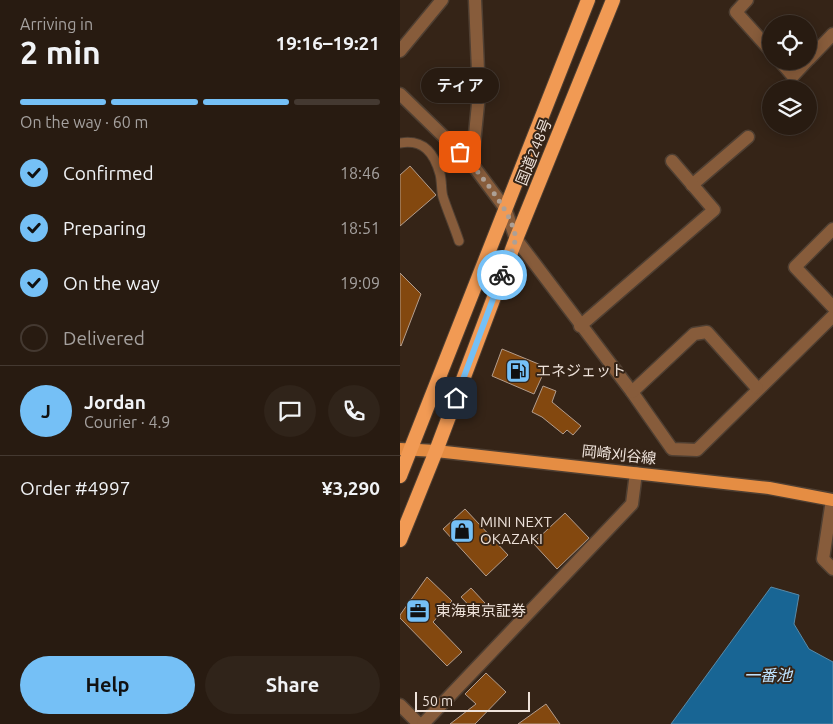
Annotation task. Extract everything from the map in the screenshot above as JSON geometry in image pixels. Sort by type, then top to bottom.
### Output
[{"type":"highway","name":"国道248号","points":[[400,476],[405,450],[529,151],[588,0]]},
{"type":"highway","name":"国道248号","points":[[400,540],[436,451],[516,239],[613,0]]},
{"type":"main road","name":"岡崎刈谷線","points":[[405,450],[436,451],[769,488],[833,500]]},
{"type":"street","points":[[400,51],[442,0]]},
{"type":"street","points":[[472,164],[479,94],[475,0]]},
{"type":"street","points":[[747,0],[736,12],[762,41]]},
{"type":"street","points":[[817,51],[833,34]]},
{"type":"street","points":[[788,70],[793,76],[799,70]]},
{"type":"street","points":[[400,94],[472,164],[505,208],[516,239],[580,326],[632,392],[672,449],[697,450],[757,388],[833,316]]},
{"type":"street","points":[[692,185],[748,137]]},
{"type":"street","points":[[580,326],[714,210],[672,161]]},
{"type":"street","points":[[833,229],[794,267],[833,307]]},
{"type":"street","points":[[632,392],[694,334],[707,332],[757,388]]},
{"type":"street","points":[[400,705],[421,724],[632,504],[636,473]]},
{"type":"street","points":[[833,500],[823,560],[833,569]]},
{"type":"lane","points":[[400,143],[411,141],[423,144],[432,155],[440,174],[442,195],[459,241]]},
{"type":"water","name":"一番池","points":[[771,587],[799,595],[794,624],[809,649],[833,662],[833,724],[671,724]]},
{"type":"building","points":[[410,166],[436,195],[400,226],[400,175]]},
{"type":"building","points":[[400,273],[421,294],[401,346],[400,345]]},
{"type":"building","points":[[502,349],[541,365],[544,372],[534,394],[492,376]]},
{"type":"building","points":[[543,386],[556,391],[552,402],[581,426],[573,435],[567,430],[563,434],[542,417],[532,412]]},
{"type":"building","points":[[465,509],[508,555],[486,576],[443,529]]},
{"type":"building","points":[[565,513],[589,538],[557,569],[533,543]]},
{"type":"building","points":[[427,577],[452,601],[433,622],[462,652],[447,666],[400,618],[400,615]]},
{"type":"building","points":[[471,588],[485,603],[475,612],[461,597]]},
{"type":"building","points":[[486,673],[506,692],[475,724],[450,724],[476,704],[465,694]]},
{"type":"building","points":[[546,704],[560,724],[518,724]]},
{"type":"way so far","points":[[460,152],[472,164],[505,208],[516,239],[502,275]]},
{"type":"place","name":"ティア","points":[[460,152]]},
{"type":"place","name":"エネジェット","points":[[518,371]]},
{"type":"place","name":"MINI NEXT OKAZAKI","points":[[462,531]]},
{"type":"place","name":"東海東京証券","points":[[418,611]]},
{"type":"route","points":[[456,398],[502,275]]}]
